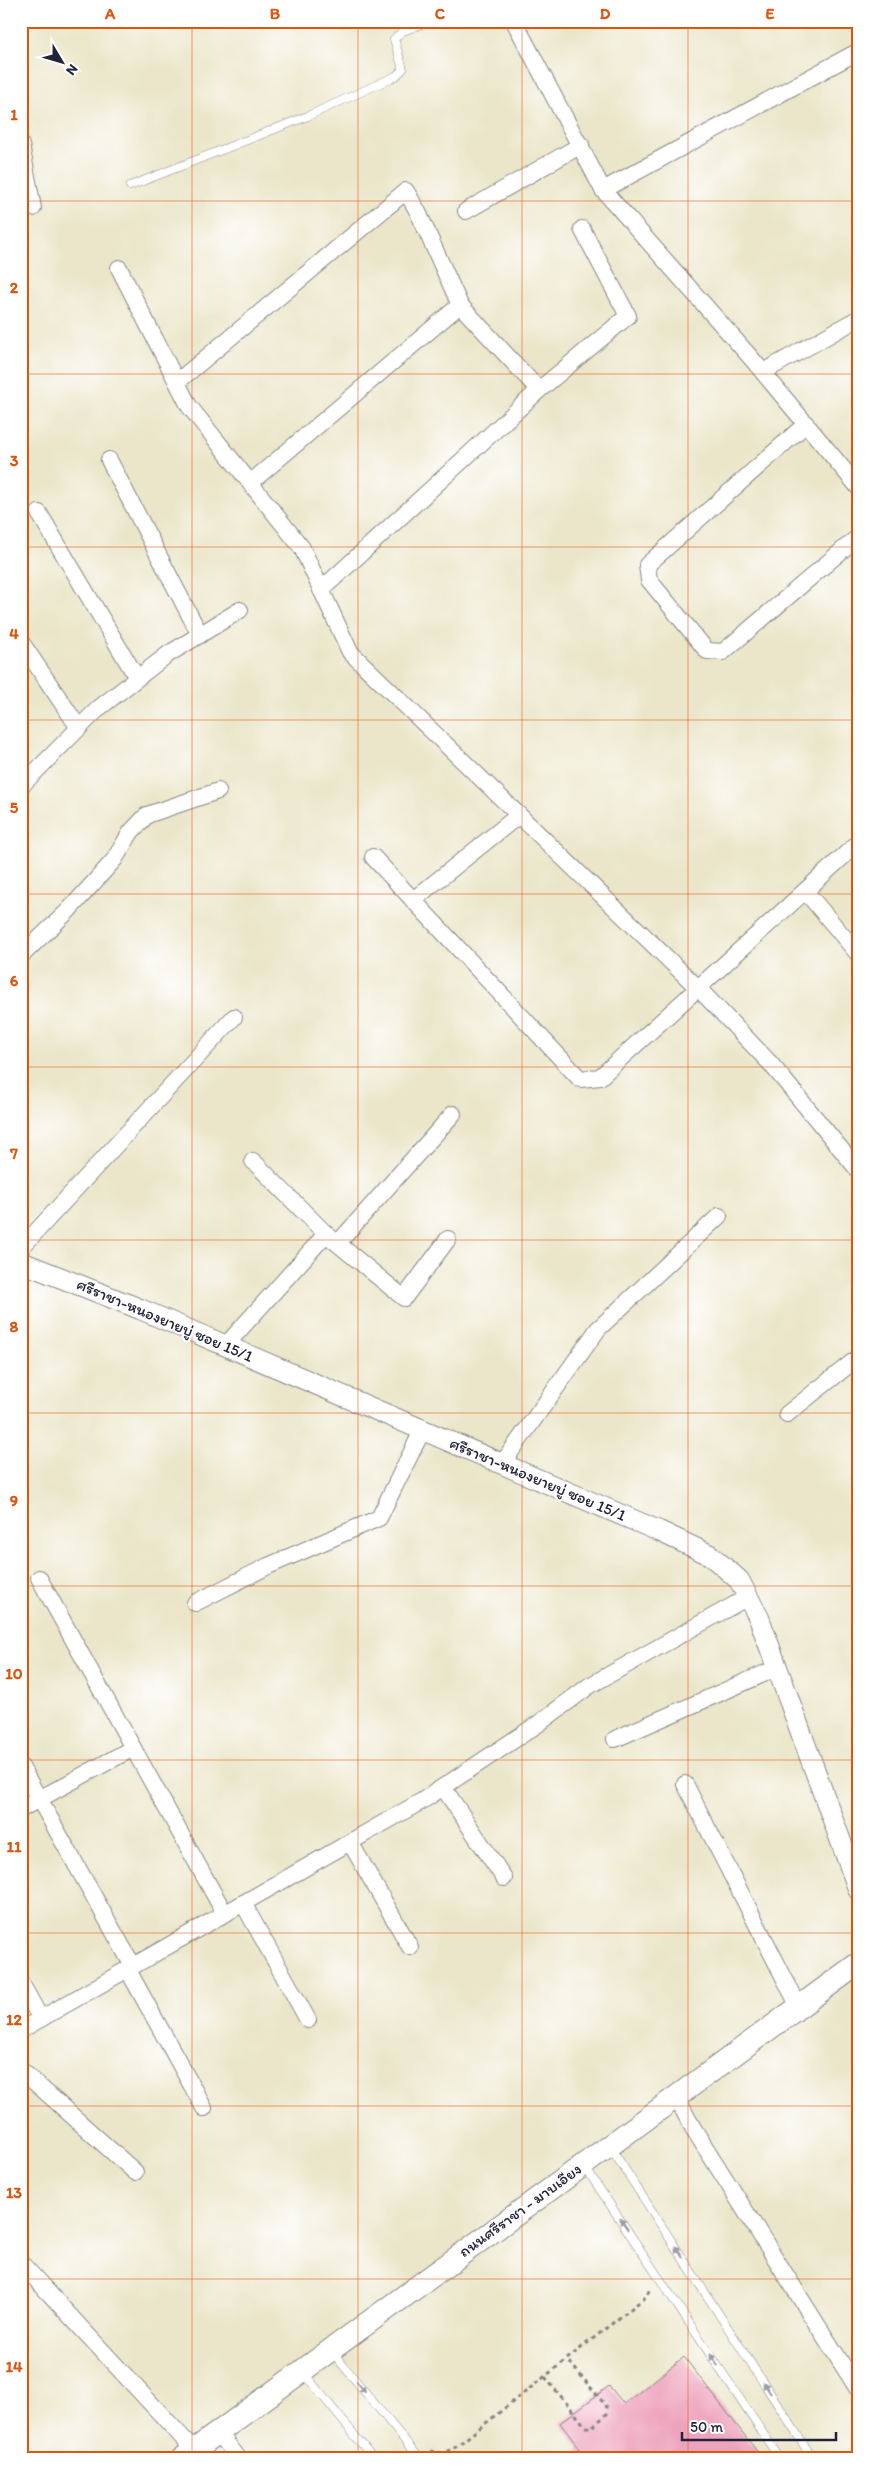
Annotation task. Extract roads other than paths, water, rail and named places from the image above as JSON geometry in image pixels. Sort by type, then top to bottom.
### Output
[{"type":"main road","name":"ถนนศรีราชา - มาบเอียง","points":[[188,2454],[859,1963]]},
{"type":"street","points":[[514,21],[581,145],[603,190],[763,372],[859,488]]},
{"type":"street","points":[[603,190],[859,51]]},
{"type":"street","points":[[21,145],[33,208]]},
{"type":"street","points":[[466,211],[581,145]]},
{"type":"street","points":[[177,382],[406,191],[418,212],[460,305],[539,390]]},
{"type":"street","points":[[321,590],[539,390],[628,316],[582,229]]},
{"type":"street","points":[[119,268],[189,406],[302,548],[350,652],[698,988],[770,1063],[859,1171]]},
{"type":"street","points":[[250,483],[460,305]]},
{"type":"street","points":[[763,372],[859,318]]},
{"type":"street","points":[[806,424],[647,564],[650,580],[707,651],[723,652],[859,536]]},
{"type":"street","points":[[109,460],[200,635]]},
{"type":"street","points":[[39,513],[137,678]]},
{"type":"street","points":[[21,786],[99,708],[167,655],[240,610]]},
{"type":"street","points":[[21,642],[79,728]]},
{"type":"street","points":[[21,956],[69,910],[114,860],[130,832],[147,815],[218,791]]},
{"type":"street","points":[[413,900],[519,815]]},
{"type":"street","points":[[373,858],[580,1078],[600,1077],[859,842]]},
{"type":"street","points":[[806,892],[859,955]]},
{"type":"street","points":[[21,1248],[234,1017]]},
{"type":"street","points":[[226,1345],[453,1114]]},
{"type":"street","points":[[253,1160],[332,1238],[404,1298],[448,1239]]},
{"type":"street","points":[[502,1464],[598,1329],[719,1216]]},
{"type":"street","name":"ศรีราชา-หนองยายบู่ ซอย 15/1","points":[[21,1262],[226,1345],[710,1555],[740,1580],[759,1618],[859,1891]]},
{"type":"street","points":[[787,1414],[855,1360],[859,1361]]},
{"type":"street","points":[[195,1603],[268,1566],[379,1518],[423,1429]]},
{"type":"street","points":[[39,1578],[225,1914]]},
{"type":"street","points":[[21,2030],[443,1787],[538,1724],[589,1686],[748,1597]]},
{"type":"street","points":[[615,1738],[777,1668]]},
{"type":"street","points":[[21,1809],[133,1748]]},
{"type":"street","points":[[21,1767],[204,2108]]},
{"type":"street","points":[[685,1784],[799,2007]]},
{"type":"street","points":[[443,1787],[504,1878]]},
{"type":"street","points":[[350,1842],[410,1947]]},
{"type":"street","points":[[243,1903],[308,2020]]},
{"type":"street","points":[[21,1983],[41,2019]]},
{"type":"street","points":[[21,2070],[135,2172]]},
{"type":"street","points":[[676,2097],[693,2128],[859,2391]]},
{"type":"street","points":[[21,2264],[188,2454]]},
{"type":"street","points":[[218,2432],[239,2459]]},
{"type":"lane","points":[[130,186],[308,116],[396,76],[403,69],[394,39],[403,32],[429,21]]},
{"type":"lane","points":[[610,2145],[813,2459]]},
{"type":"lane","points":[[583,2164],[780,2459]]},
{"type":"lane","points":[[330,2349],[420,2459]]},
{"type":"lane","points":[[302,2370],[374,2459]]}]
